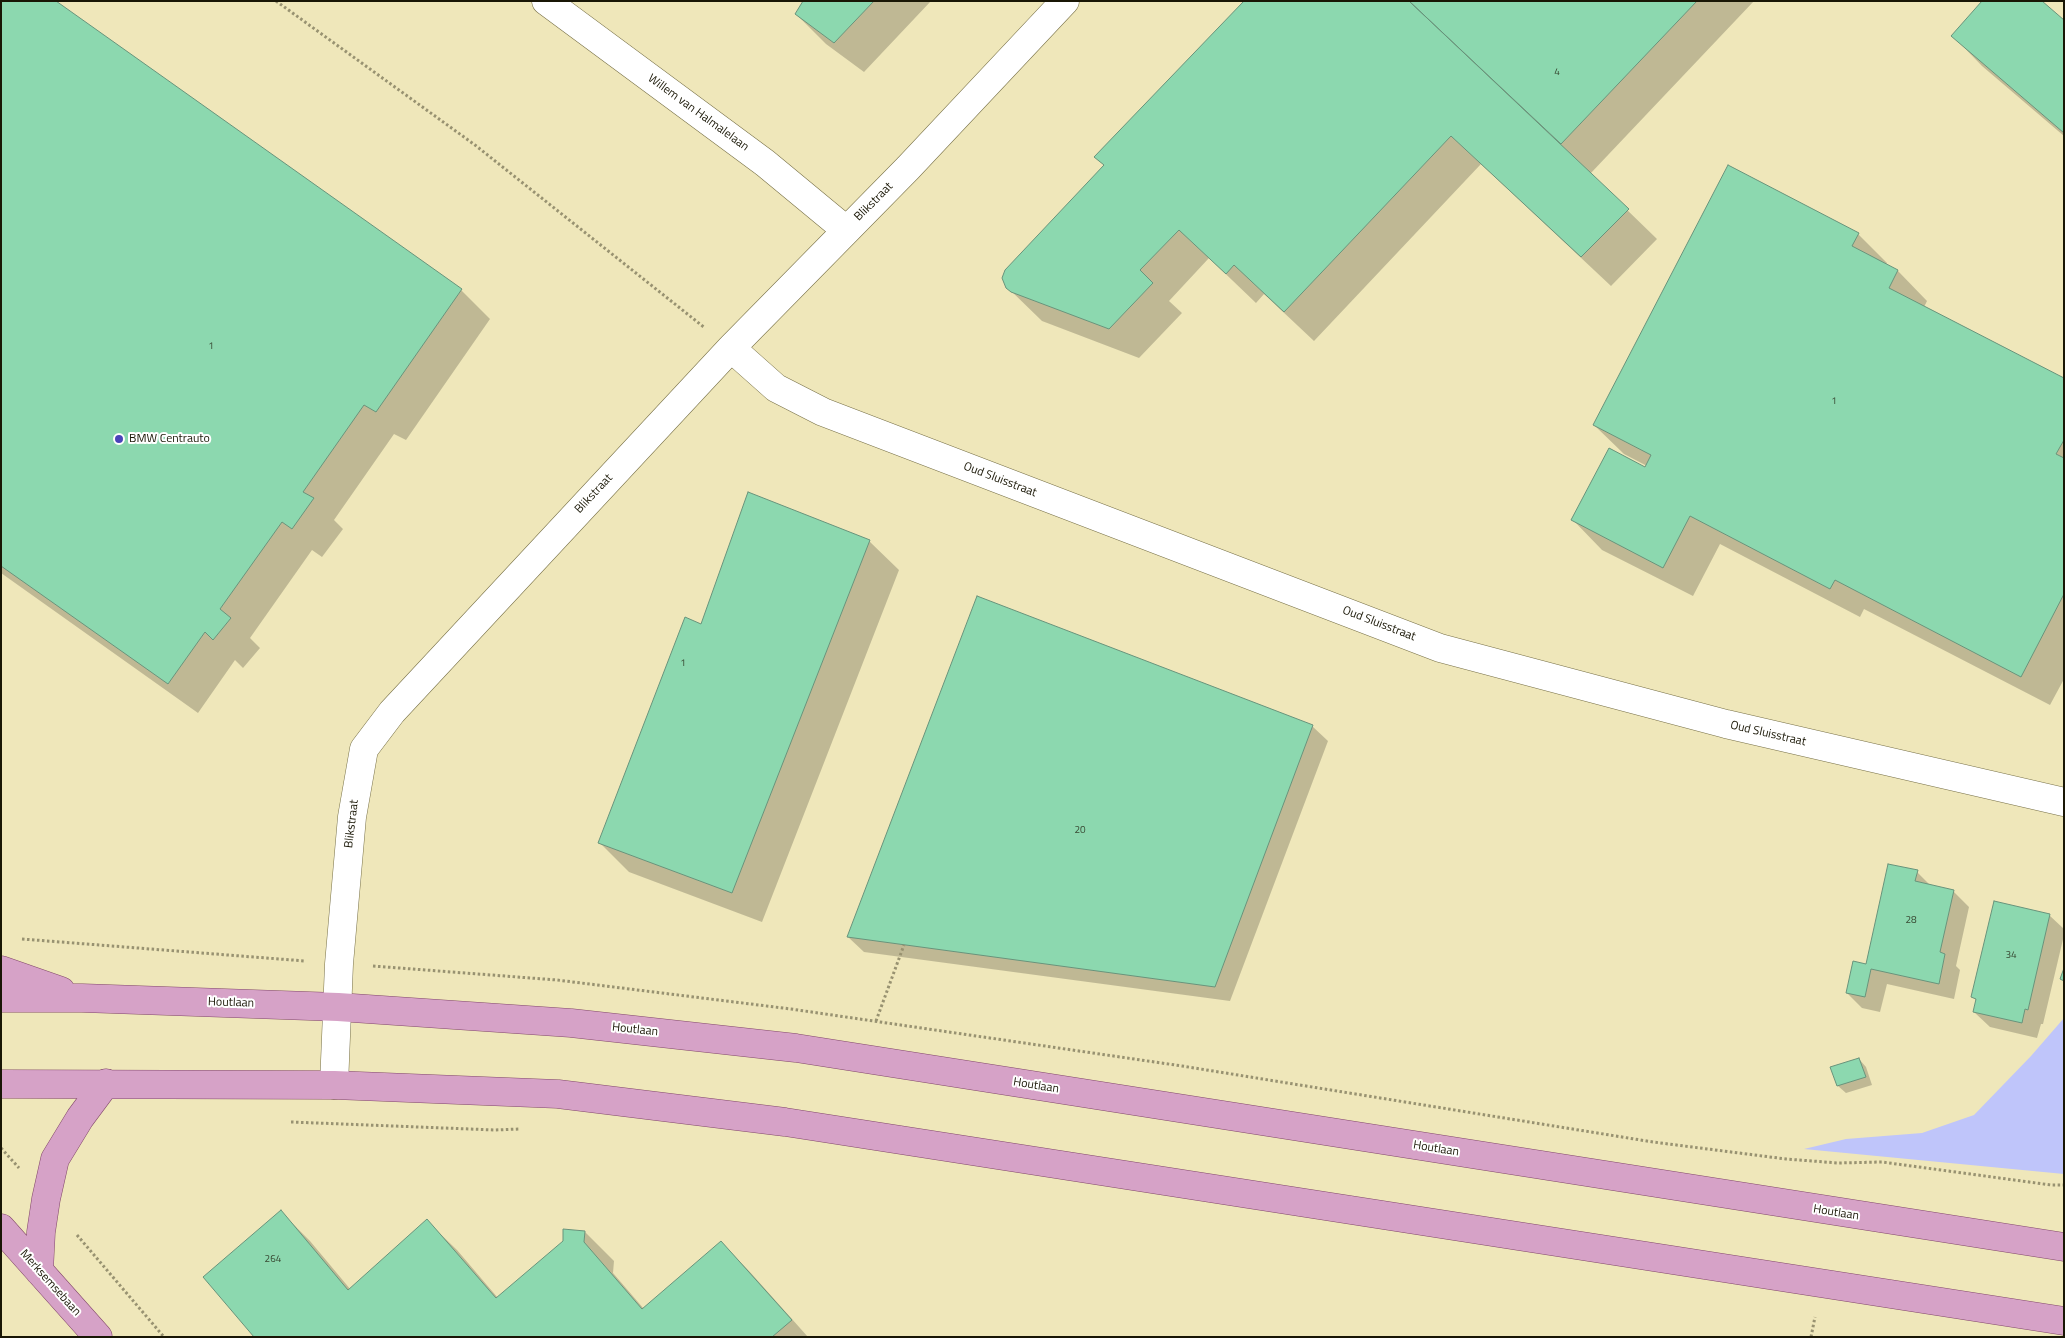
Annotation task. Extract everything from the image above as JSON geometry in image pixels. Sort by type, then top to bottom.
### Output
[{"type":"main road","points":[[1,970],[82,998]]},
{"type":"main road","name":"Houtlaan","points":[[1,998],[82,998],[338,1007],[571,1023],[796,1048],[2064,1247]]},
{"type":"main road","points":[[39,1271],[41,1232],[55,1159],[80,1118],[106,1083]]},
{"type":"main road","points":[[1,1084],[334,1085],[558,1094],[785,1122],[2064,1320]]},
{"type":"main road","name":"Merksemsebaan","points":[[1,1228],[98,1337]]},
{"type":"street","name":"Willem van Halmalelaan","points":[[546,1],[765,163],[846,230]]},
{"type":"street","name":"Blikstraat","points":[[334,1085],[339,964],[352,817],[364,749],[398,705],[730,348],[908,168],[1065,1]]},
{"type":"street","name":"Oud Sluisstraat","points":[[730,348],[776,388],[823,412],[1440,648],[1726,724],[2064,802]]},
{"type":"path","points":[[276,1],[475,145],[730,348]]},
{"type":"path","points":[[21,939],[557,980],[876,1021],[1182,1066],[1653,1142],[1786,1159],[1838,1163],[1882,1162],[2051,1185],[2064,1185]]},
{"type":"path","points":[[876,1021],[904,945]]},
{"type":"path","points":[[1,1148],[164,1337]]},
{"type":"shaded area","points":[[2064,1018],[2064,1174],[1804,1149],[1846,1139],[1922,1133],[1974,1115],[2031,1056]]},
{"type":"building","points":[[1,1],[56,1],[462,289],[376,412],[364,405],[303,492],[314,498],[292,529],[282,522],[220,609],[231,618],[213,640],[205,632],[168,684],[1,566]]},
{"type":"building","points":[[803,1],[874,1],[834,43],[795,14]]},
{"type":"building","points":[[1244,1],[1409,1],[1629,209],[1581,257],[1451,136],[1284,312],[1234,265],[1226,274],[1179,230],[1140,270],[1153,283],[1109,329],[1011,292],[1006,288],[1002,278],[1005,270],[1104,165],[1094,157]]},
{"type":"building","points":[[1409,1],[1697,1],[1561,144]]},
{"type":"building","points":[[1982,1],[2042,1],[2064,20],[2064,133],[1951,36]]},
{"type":"building","points":[[1728,165],[1859,233],[1852,246],[1898,270],[1889,288],[2064,378],[2064,440],[2056,454],[2064,458],[2064,594],[2021,677],[1835,580],[1830,589],[1690,516],[1663,568],[1571,520],[1609,448],[1645,467],[1651,455],[1593,425]]},
{"type":"building","points":[[748,492],[870,540],[732,893],[598,843],[685,617],[701,624]]},
{"type":"building","points":[[977,596],[1313,725],[1215,987],[847,937]]},
{"type":"building","points":[[1888,864],[1918,870],[1915,881],[1954,890],[1940,952],[1945,954],[1939,984],[1871,969],[1865,997],[1846,993],[1853,961],[1866,964]]},
{"type":"building","points":[[1994,901],[2050,914],[2028,1010],[2025,1009],[2022,1023],[1973,1012],[1976,999],[1971,997]]},
{"type":"building","points":[[2064,968],[2064,981],[2060,979]]},
{"type":"building","points":[[1859,1058],[1866,1077],[1837,1086],[1830,1067]]},
{"type":"building","points":[[281,1210],[348,1290],[427,1219],[496,1298],[563,1241],[563,1229],[585,1231],[584,1242],[642,1309],[721,1241],[792,1320],[772,1337],[254,1337],[203,1277]]},
{"type":"place","name":"BMW Centrauto","points":[[119,439]]}]
